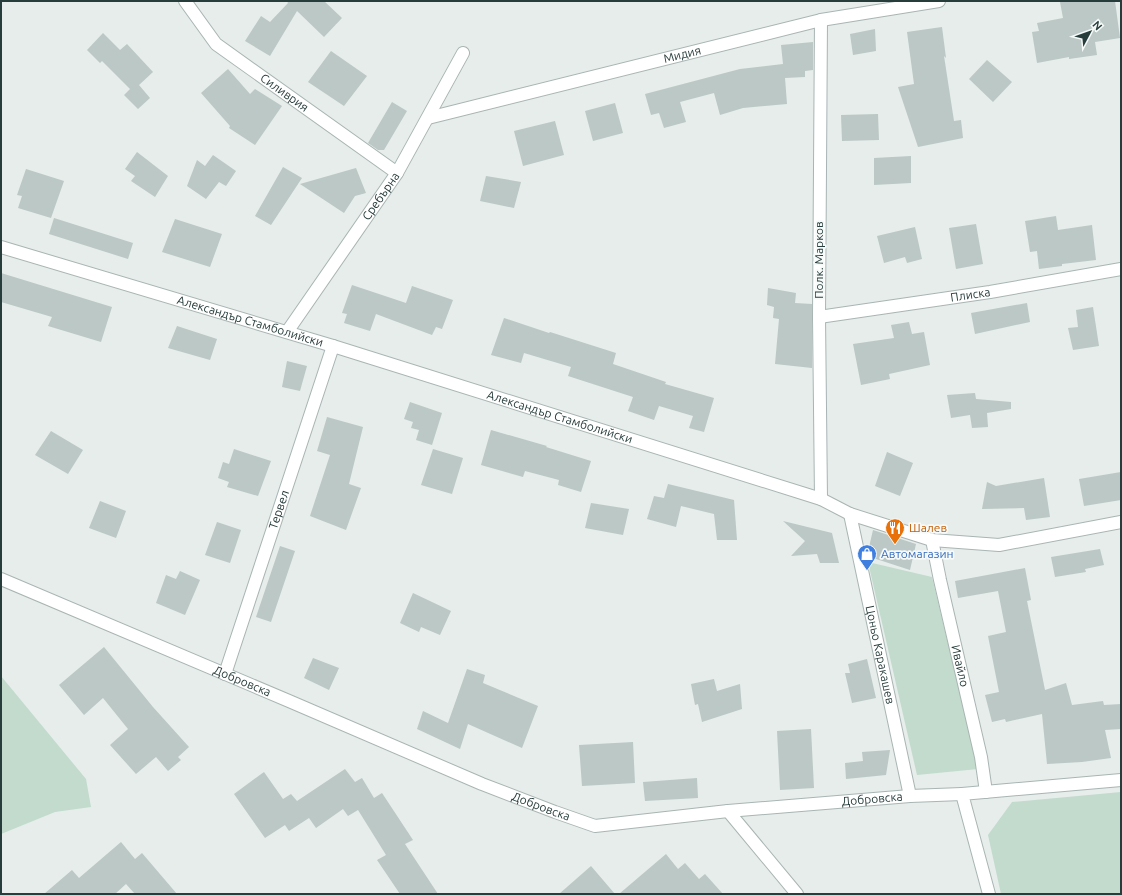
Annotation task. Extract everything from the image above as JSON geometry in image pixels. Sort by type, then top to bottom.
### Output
[{"type":"street","name":"Силиврия","points":[[185,1],[216,44],[397,173]]},
{"type":"street","name":"Мидия","points":[[428,118],[820,20],[939,1]]},
{"type":"street","name":"Полк. Марков","points":[[820,20],[819,317],[821,498]]},
{"type":"street","name":"Сребърна","points":[[287,332],[397,173],[463,53]]},
{"type":"street","name":"Александър Стамболийски","points":[[1,247],[333,346],[821,498],[850,514],[932,540],[999,545],[1121,522]]},
{"type":"street","name":"Плиска","points":[[819,317],[990,292],[1121,269]]},
{"type":"street","name":"Тервел","points":[[225,674],[333,346]]},
{"type":"street","name":"Цоньо Каракашев","points":[[850,514],[910,796]]},
{"type":"street","name":"Ивайло","points":[[932,540],[981,757],[986,792]]},
{"type":"street","name":"Добровска","points":[[1,578],[482,784],[595,826],[728,811],[910,796],[962,794],[1121,780]]},
{"type":"street","points":[[962,794],[989,894]]},
{"type":"street","points":[[728,811],[797,894]]},
{"type":"green space","points":[[868,562],[932,577],[978,769],[917,775]]},
{"type":"green space","points":[[1,676],[86,779],[91,807],[55,812],[1,834]]},
{"type":"green space","points":[[1121,792],[1121,894],[1001,894],[988,835],[1012,802]]},
{"type":"building","points":[[287,1],[324,1],[342,18],[324,37],[297,11],[270,56],[245,41],[261,16],[270,22],[288,3]]},
{"type":"building","points":[[1115,1],[1120,38],[1095,42],[1097,55],[1069,59],[1069,57],[1037,63],[1032,32],[1039,31],[1037,23],[1063,18],[1060,2]]},
{"type":"building","points":[[942,27],[946,58],[944,56],[954,121],[961,120],[963,138],[918,147],[898,87],[914,84],[907,32]]},
{"type":"building","points":[[875,29],[876,51],[853,55],[850,34]]},
{"type":"building","points":[[103,33],[120,50],[127,44],[153,72],[139,85],[150,98],[138,109],[124,95],[130,89],[102,61],[100,63],[87,50]]},
{"type":"building","points":[[813,42],[813,70],[805,71],[805,77],[785,78],[787,104],[743,108],[720,115],[714,93],[680,102],[686,122],[664,128],[659,113],[651,115],[645,94],[740,69],[783,64],[781,45]]},
{"type":"building","points":[[331,51],[367,76],[344,106],[308,82]]},
{"type":"building","points":[[987,60],[1012,82],[993,102],[969,79]]},
{"type":"building","points":[[228,69],[250,94],[255,89],[282,106],[255,145],[229,128],[230,126],[201,93]]},
{"type":"building","points":[[392,102],[407,111],[384,150],[378,150],[368,143]]},
{"type":"building","points":[[615,103],[623,133],[593,141],[585,111]]},
{"type":"building","points":[[878,114],[879,140],[842,141],[841,115]]},
{"type":"building","points":[[555,121],[564,155],[523,166],[514,131]]},
{"type":"building","points":[[137,152],[168,176],[155,197],[131,181],[135,176],[125,169]]},
{"type":"building","points":[[213,155],[236,171],[226,186],[219,182],[206,199],[187,186],[197,160],[205,166]]},
{"type":"building","points":[[911,156],[911,183],[874,185],[874,158]]},
{"type":"building","points":[[283,167],[302,178],[271,225],[255,216]]},
{"type":"building","points":[[356,168],[366,193],[355,196],[344,213],[300,184]]},
{"type":"building","points":[[26,169],[64,181],[51,218],[18,208],[22,196],[17,195]]},
{"type":"building","points":[[486,176],[521,182],[514,208],[480,201]]},
{"type":"building","points":[[1056,216],[1058,230],[1092,225],[1096,260],[1062,264],[1062,266],[1039,269],[1037,251],[1030,252],[1025,221]]},
{"type":"building","points":[[54,218],[133,243],[128,259],[49,234]]},
{"type":"building","points":[[175,219],[222,234],[210,267],[162,252]]},
{"type":"building","points":[[976,224],[983,264],[956,269],[949,228]]},
{"type":"building","points":[[915,227],[922,259],[907,263],[905,257],[884,263],[877,236]]},
{"type":"building","points":[[1,273],[112,307],[101,342],[48,326],[52,317],[1,302]]},
{"type":"building","points":[[352,285],[406,303],[412,286],[453,300],[442,329],[436,327],[432,335],[376,314],[370,331],[344,323],[347,314],[342,313]]},
{"type":"building","points":[[768,288],[796,293],[795,303],[812,304],[812,368],[775,364],[779,319],[773,318],[774,307],[767,305]]},
{"type":"building","points":[[1027,303],[1030,322],[975,334],[971,313]]},
{"type":"building","points":[[1093,307],[1099,346],[1073,350],[1068,328],[1078,327],[1076,310]]},
{"type":"building","points":[[504,318],[616,353],[613,364],[666,382],[665,384],[714,398],[704,432],[689,428],[693,416],[659,406],[654,420],[628,411],[633,397],[568,376],[571,367],[524,353],[521,363],[491,355]]},
{"type":"building","points":[[909,322],[912,334],[924,332],[930,365],[889,374],[890,379],[861,385],[853,344],[894,338],[891,325]]},
{"type":"building","points":[[177,326],[217,339],[210,360],[168,348]]},
{"type":"building","points":[[287,361],[307,366],[300,391],[282,387]]},
{"type":"building","points":[[975,393],[976,399],[1011,402],[1011,409],[987,413],[988,427],[972,428],[970,415],[951,418],[947,395]]},
{"type":"building","points":[[410,402],[442,413],[432,445],[416,440],[419,430],[411,428],[413,422],[404,419]]},
{"type":"building","points":[[327,417],[363,427],[349,484],[361,488],[346,530],[310,516],[330,455],[317,451]]},
{"type":"building","points":[[491,430],[547,446],[546,447],[591,461],[581,492],[558,485],[559,480],[525,471],[523,477],[481,465]]},
{"type":"building","points":[[51,431],[83,450],[68,474],[35,455]]},
{"type":"building","points":[[234,449],[271,461],[258,496],[227,487],[229,482],[218,478],[223,462],[229,464]]},
{"type":"building","points":[[433,449],[463,458],[452,494],[421,485]]},
{"type":"building","points":[[887,452],[913,463],[900,496],[875,486]]},
{"type":"building","points":[[1121,472],[1121,500],[1084,506],[1079,479]]},
{"type":"building","points":[[1044,478],[1050,517],[1026,520],[1024,508],[982,509],[987,482],[996,486]]},
{"type":"building","points":[[668,484],[734,500],[737,540],[717,540],[714,514],[681,506],[676,527],[647,519],[654,496],[664,498]]},
{"type":"building","points":[[100,501],[126,511],[116,538],[89,528]]},
{"type":"building","points":[[591,503],[629,509],[623,535],[585,528]]},
{"type":"building","points":[[783,521],[832,533],[839,563],[820,563],[817,554],[791,556],[805,541]]},
{"type":"building","points":[[217,522],[241,530],[230,563],[205,555]]},
{"type":"building","points":[[873,530],[916,544],[910,570],[867,556]]},
{"type":"building","points":[[280,546],[295,551],[271,622],[256,617]]},
{"type":"building","points":[[1100,549],[1104,565],[1085,569],[1086,572],[1055,577],[1051,557]]},
{"type":"building","points":[[1025,568],[1031,600],[1027,601],[1045,690],[1066,683],[1072,705],[1103,701],[1104,705],[1121,704],[1121,729],[1105,730],[1111,758],[1082,762],[1047,764],[1042,714],[1006,722],[1005,719],[992,722],[985,695],[999,692],[988,636],[1006,632],[998,591],[958,598],[955,581]]},
{"type":"building","points":[[180,571],[200,580],[185,615],[156,603],[166,575],[176,579]]},
{"type":"building","points":[[413,593],[451,611],[440,635],[421,627],[419,632],[400,623]]},
{"type":"building","points":[[104,647],[153,707],[189,747],[178,757],[181,760],[168,771],[156,757],[136,774],[110,745],[128,729],[103,698],[84,715],[59,685]]},
{"type":"building","points":[[313,658],[339,668],[329,690],[304,678]]},
{"type":"building","points":[[867,659],[876,698],[852,703],[845,673],[850,673],[848,664]]},
{"type":"building","points":[[467,669],[485,675],[483,683],[538,706],[522,748],[468,724],[460,749],[417,729],[423,711],[448,723]]},
{"type":"building","points":[[714,679],[717,691],[740,684],[742,709],[702,722],[698,704],[695,705],[691,684]]},
{"type":"building","points":[[811,729],[814,788],[780,790],[777,731]]},
{"type":"building","points":[[633,742],[635,783],[582,786],[579,745]]},
{"type":"building","points":[[890,750],[886,775],[846,779],[845,763],[863,761],[862,752]]},
{"type":"building","points":[[345,769],[355,782],[362,778],[374,798],[382,793],[413,840],[405,844],[438,894],[400,894],[377,860],[386,855],[358,810],[348,816],[343,809],[316,828],[309,818],[289,831],[285,825],[265,838],[234,794],[264,772],[283,799],[291,794],[297,801]]},
{"type":"building","points":[[697,778],[698,798],[645,801],[643,782]]},
{"type":"building","points":[[121,842],[135,859],[142,853],[177,894],[135,894],[126,884],[115,894],[44,894],[72,870],[79,878]]},
{"type":"building","points":[[666,854],[678,869],[685,863],[699,879],[705,874],[723,894],[619,894]]},
{"type":"building","points":[[591,866],[615,894],[559,894]]},
{"type":"place","name":"Шалев","points":[[895,545]]},
{"type":"place","name":"Автомагазин","points":[[867,571]]}]
